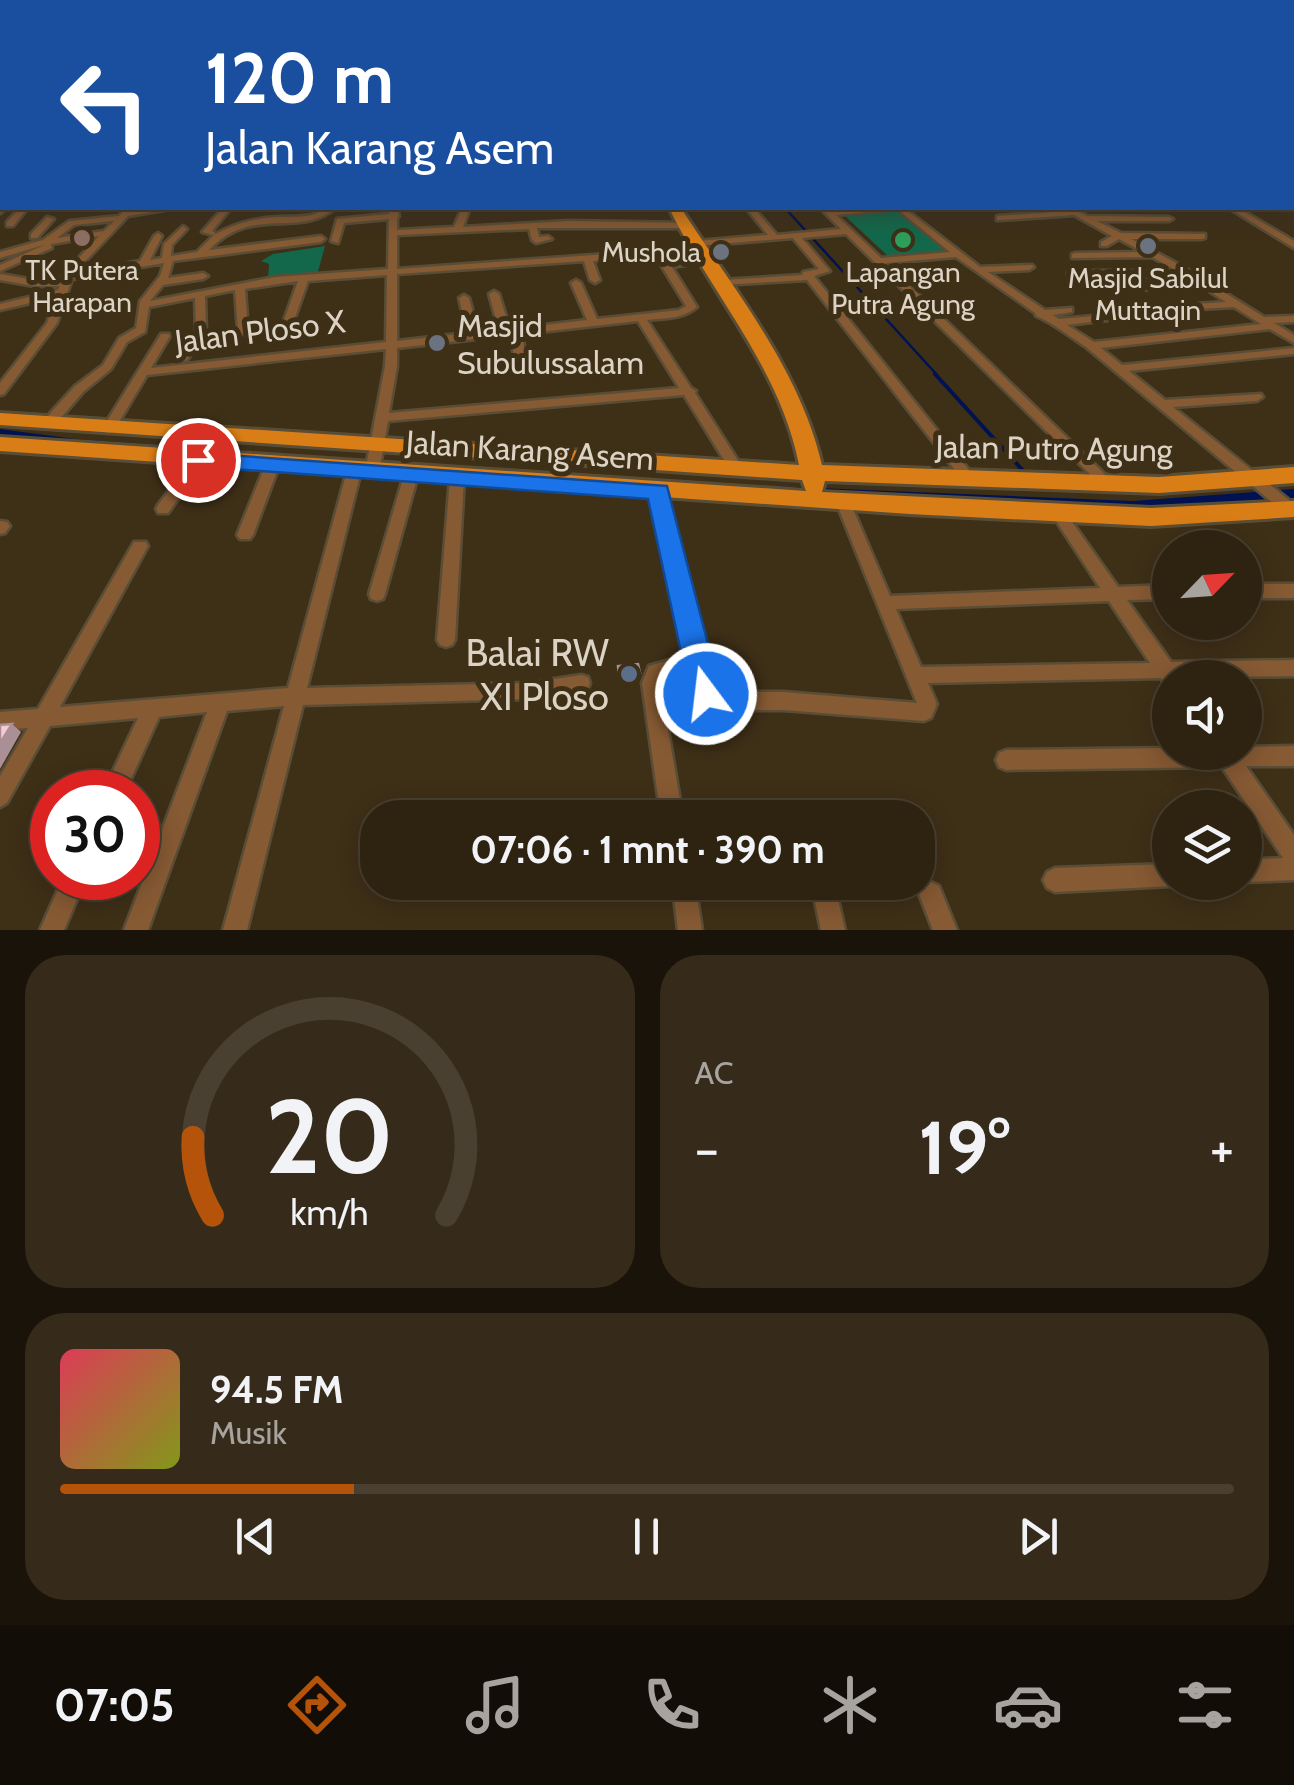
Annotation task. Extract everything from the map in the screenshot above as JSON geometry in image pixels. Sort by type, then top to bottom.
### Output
[{"type":"main road","points":[[676,210],[791,398],[815,486]]},
{"type":"main road","name":"Jalan Karang Asem","points":[[0,419],[155,433],[372,462],[412,475],[658,491],[815,486]]},
{"type":"main road","points":[[135,454],[155,433]]},
{"type":"main road","name":"Jalan Karang Asem","points":[[0,444],[272,466],[372,462],[737,470],[815,486]]},
{"type":"main road","name":"Jalan Putro Agung","points":[[815,486],[970,480],[1108,484],[1255,480],[1294,475]]},
{"type":"main road","name":"Jalan Putro Agung","points":[[815,486],[843,502],[1151,517],[1290,508]]},
{"type":"street","points":[[10,224],[22,210]]},
{"type":"street","points":[[34,236],[49,239],[72,223],[153,210]]},
{"type":"street","points":[[225,210],[206,233],[218,233],[248,222],[319,216],[329,210]]},
{"type":"street","points":[[458,229],[465,210]]},
{"type":"street","points":[[752,210],[774,237]]},
{"type":"street","points":[[827,210],[1108,484]]},
{"type":"street","points":[[902,210],[978,270],[1090,346],[1290,508]]},
{"type":"street","points":[[1236,210],[1294,245]]},
{"type":"street","points":[[235,930],[295,697],[384,417],[394,212],[340,221],[335,241]]},
{"type":"street","points":[[0,391],[52,323],[63,284],[125,213]]},
{"type":"street","points":[[1072,213],[1156,255],[1294,340]]},
{"type":"street","points":[[1000,218],[1072,213],[1169,219]]},
{"type":"street","points":[[3,253],[34,236],[50,219]]},
{"type":"street","points":[[218,252],[220,247],[240,241],[248,222]]},
{"type":"street","points":[[392,233],[532,226],[686,225]]},
{"type":"street","points":[[532,226],[536,240],[548,240]]},
{"type":"street","points":[[1100,228],[1133,228]]},
{"type":"street","points":[[48,424],[82,386],[107,368],[121,342],[141,330],[144,306],[162,282],[170,242],[183,229]]},
{"type":"street","points":[[703,252],[774,237],[849,231]]},
{"type":"street","points":[[200,254],[218,233]]},
{"type":"street","points":[[723,283],[825,270],[804,235]]},
{"type":"street","points":[[3,253],[49,239],[102,236]]},
{"type":"street","points":[[0,268],[51,246],[102,236]]},
{"type":"street","points":[[143,265],[158,236]]},
{"type":"street","points":[[1104,244],[1118,236],[1202,236]]},
{"type":"street","points":[[0,307],[63,284],[143,265],[321,240]]},
{"type":"street","name":"Jalan Ploso X","points":[[108,429],[144,372],[691,310],[666,264],[703,252]]},
{"type":"street","points":[[880,262],[956,254]]},
{"type":"street","points":[[1075,256],[1156,255]]},
{"type":"street","points":[[144,306],[240,286],[304,278],[622,256]]},
{"type":"street","points":[[588,259],[595,280]]},
{"type":"street","points":[[978,270],[1029,267]]},
{"type":"street","points":[[806,274],[970,480]]},
{"type":"street","points":[[1071,274],[1188,274]]},
{"type":"street","points":[[162,282],[204,276]]},
{"type":"street","points":[[0,277],[63,284]]},
{"type":"street","points":[[283,337],[304,278]]},
{"type":"street","points":[[576,283],[594,323]]},
{"type":"street","points":[[1135,287],[1203,283]]},
{"type":"street","points":[[240,286],[243,331]]},
{"type":"street","points":[[183,358],[201,332],[200,294]]},
{"type":"street","points":[[494,294],[521,366]]},
{"type":"street","points":[[464,298],[473,334]]},
{"type":"street","points":[[1150,310],[1236,304]]},
{"type":"street","points":[[1040,314],[1068,310]]},
{"type":"street","points":[[1054,323],[1124,316]]},
{"type":"street","points":[[642,318],[737,470]]},
{"type":"street","points":[[1090,346],[1294,319]]},
{"type":"street","points":[[144,372],[165,336]]},
{"type":"street","points":[[1119,369],[1294,351]]},
{"type":"street","points":[[384,417],[690,391]]},
{"type":"street","points":[[1161,404],[1257,397]]},
{"type":"street","points":[[163,508],[198,460]]},
{"type":"street","points":[[245,534],[272,466]]},
{"type":"street","points":[[377,594],[412,475]]},
{"type":"street","points":[[446,640],[458,478]]},
{"type":"street","points":[[658,491],[706,694],[716,701],[784,701],[919,714],[927,704],[843,502]]},
{"type":"street","points":[[1058,512],[1159,660]]},
{"type":"street","points":[[0,796],[140,546]]},
{"type":"street","points":[[1262,591],[1294,590]]},
{"type":"street","points":[[884,603],[1152,592]]},
{"type":"street","points":[[669,800],[651,683],[655,672],[696,660]]},
{"type":"street","points":[[1262,669],[1294,668]]},
{"type":"street","points":[[914,675],[1152,673]]},
{"type":"street","points":[[0,721],[295,697],[528,690],[580,684]]},
{"type":"street","points":[[136,930],[220,703]]},
{"type":"street","points":[[124,770],[153,708]]},
{"type":"street","points":[[1262,755],[1294,756]]},
{"type":"street","points":[[1006,760],[1152,756]]},
{"type":"street","points":[[1237,770],[1294,854]]},
{"type":"street","points":[[1262,870],[1294,869]]},
{"type":"street","points":[[1055,880],[1152,875]]},
{"type":"street","points":[[52,930],[66,900]]},
{"type":"street","points":[[685,900],[690,930]]},
{"type":"street","points":[[826,900],[833,930]]},
{"type":"street","points":[[933,900],[945,930]]},
{"type":"green space","name":"Lapangan Putra Agung","points":[[899,211],[948,252],[889,257],[845,216]]},
{"type":"green space","points":[[325,246],[317,275],[268,279],[269,264],[261,261],[273,254]]},
{"type":"shaded area","points":[[0,429],[75,439],[722,484],[1133,501],[1294,489],[1294,498],[1141,511],[877,498],[57,444],[0,437]]},
{"type":"building","points":[[638,664],[640,673],[619,676],[618,666]]},
{"type":"building","points":[[12,724],[0,743],[0,725]]},
{"type":"waterway","points":[[787,210],[938,376]]},
{"type":"waterway","points":[[935,374],[1027,475]]},
{"type":"place","name":"TK Putera Harapan","points":[[82,238]]},
{"type":"place","name":"Lapangan Putra Agung","points":[[903,240]]},
{"type":"place","name":"Masjid Sabilul Muttaqin","points":[[1148,246]]},
{"type":"place","name":"Mushola","points":[[721,252]]},
{"type":"place","name":"Masjid Subulussalam","points":[[437,343]]},
{"type":"place","name":"Balai RW XI Ploso","points":[[629,674]]},
{"type":"route","points":[[198,460],[658,491],[706,694]]}]
